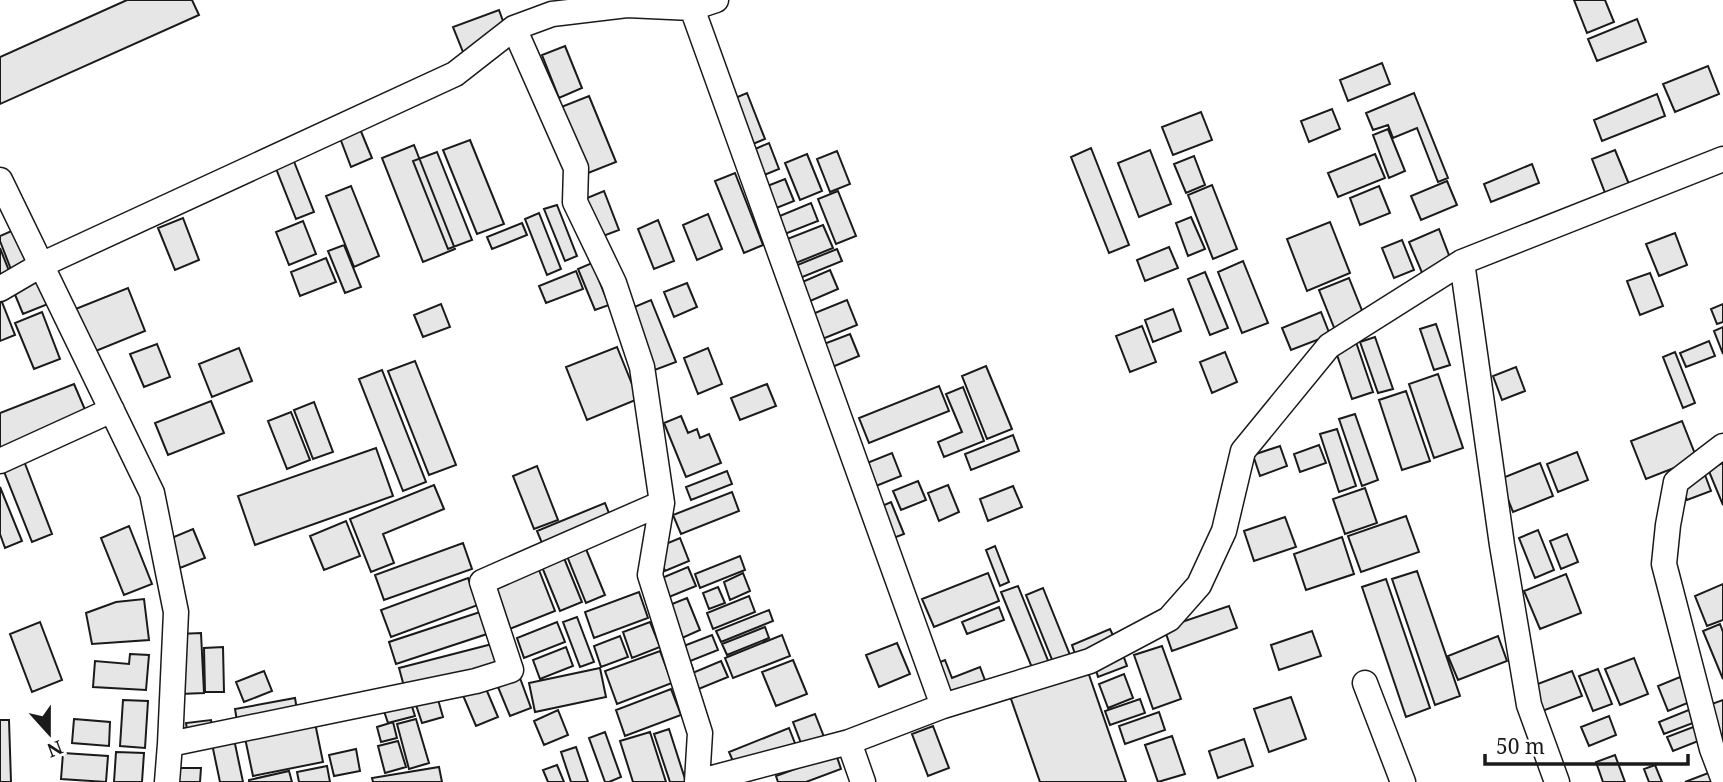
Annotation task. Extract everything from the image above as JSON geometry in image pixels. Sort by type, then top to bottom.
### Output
[{"type":"street","points":[[0,289],[41,265],[455,74],[514,28],[550,7],[627,5],[692,8],[716,0]]},
{"type":"street","points":[[692,8],[943,706]]},
{"type":"street","points":[[514,28],[576,168],[575,202],[614,283],[642,367],[662,503],[650,575],[700,733],[697,782],[849,743],[943,706],[1090,661],[1169,619],[1199,585],[1224,531],[1243,451],[1329,346],[1462,262],[1723,159]]},
{"type":"street","points":[[0,180],[152,493],[176,612],[167,782]]},
{"type":"street","points":[[1462,262],[1502,545],[1530,705],[1557,782]]},
{"type":"street","points":[[0,461],[113,410]]},
{"type":"street","points":[[1723,446],[1676,482],[1664,564],[1712,749],[1723,778]]},
{"type":"street","points":[[170,744],[475,681],[510,670],[482,582],[662,503]]},
{"type":"street","points":[[1365,683],[1403,782]]},
{"type":"street","points":[[849,743],[863,782]]},
{"type":"building","points":[[127,0],[192,0],[199,15],[0,104],[0,57]]},
{"type":"building","points":[[1574,0],[1605,0],[1614,22],[1587,33]]},
{"type":"building","points":[[499,10],[508,35],[463,52],[453,27]]},
{"type":"building","points":[[1637,19],[1646,42],[1597,61],[1588,39]]},
{"type":"building","points":[[565,46],[582,88],[559,98],[542,55]]},
{"type":"building","points":[[1382,63],[1390,84],[1348,101],[1340,80]]},
{"type":"building","points":[[1708,66],[1719,94],[1675,112],[1663,84]]},
{"type":"building","points":[[747,93],[765,139],[741,149],[723,103]]},
{"type":"building","points":[[1414,93],[1448,178],[1438,182],[1417,128],[1393,138],[1388,125],[1373,130],[1366,113]]},
{"type":"building","points":[[1657,94],[1665,116],[1602,141],[1594,120]]},
{"type":"building","points":[[589,96],[616,162],[573,179],[546,113]]},
{"type":"building","points":[[1332,109],[1340,129],[1309,142],[1301,121]]},
{"type":"building","points":[[1201,112],[1212,140],[1173,155],[1162,127]]},
{"type":"building","points":[[360,129],[372,158],[351,167],[340,138]]},
{"type":"building","points":[[1388,129],[1405,171],[1389,178],[1373,135]]},
{"type":"building","points":[[470,140],[504,224],[477,234],[443,150]]},
{"type":"building","points":[[769,143],[779,169],[749,181],[739,156]]},
{"type":"building","points":[[414,145],[455,249],[423,262],[382,158]]},
{"type":"building","points":[[1091,148],[1129,245],[1109,253],[1071,157]]},
{"type":"building","points":[[1150,150],[1171,204],[1139,217],[1118,163]]},
{"type":"building","points":[[1615,150],[1631,189],[1607,198],[1592,159]]},
{"type":"building","points":[[837,151],[850,184],[830,192],[817,159]]},
{"type":"building","points":[[437,152],[472,240],[448,249],[413,161]]},
{"type":"building","points":[[807,154],[822,191],[800,200],[785,163]]},
{"type":"building","points":[[1375,154],[1385,178],[1338,197],[1328,173]]},
{"type":"building","points":[[1194,156],[1205,185],[1186,193],[1174,164]]},
{"type":"building","points":[[293,159],[314,212],[296,219],[275,166]]},
{"type":"building","points":[[1532,164],[1539,183],[1491,202],[1484,184]]},
{"type":"building","points":[[735,173],[763,245],[744,253],[715,181]]},
{"type":"building","points":[[785,179],[794,201],[764,213],[755,191]]},
{"type":"building","points":[[1447,181],[1457,205],[1421,220],[1411,196]]},
{"type":"building","points":[[1212,185],[1237,249],[1213,259],[1188,195]]},
{"type":"building","points":[[351,186],[379,256],[354,267],[326,196]]},
{"type":"building","points":[[1379,186],[1390,213],[1360,225],[1350,198]]},
{"type":"building","points":[[604,191],[619,230],[590,241],[575,203]]},
{"type":"building","points":[[838,191],[856,236],[836,244],[818,199]]},
{"type":"building","points":[[811,203],[818,221],[777,237],[770,220]]},
{"type":"building","points":[[557,205],[577,256],[565,261],[544,209]]},
{"type":"building","points":[[539,213],[561,269],[547,275],[525,219]]},
{"type":"building","points":[[708,214],[722,249],[697,260],[683,225]]},
{"type":"building","points":[[1191,217],[1205,249],[1188,256],[1176,223]]},
{"type":"building","points":[[183,218],[199,260],[175,270],[158,228]]},
{"type":"building","points":[[658,220],[674,261],[654,269],[638,229]]},
{"type":"building","points":[[303,221],[316,254],[289,265],[276,232]]},
{"type":"building","points":[[1330,222],[1350,273],[1307,291],[1287,239]]},
{"type":"building","points":[[522,223],[527,235],[492,249],[487,237]]},
{"type":"building","points":[[823,225],[833,248],[786,267],[777,243]]},
{"type":"building","points":[[16,229],[31,264],[12,272],[0,236]]},
{"type":"building","points":[[1439,229],[1452,263],[1423,275],[1409,242]]},
{"type":"building","points":[[1675,233],[1687,265],[1659,276],[1646,244]]},
{"type":"building","points":[[1402,240],[1414,270],[1394,278],[1382,248]]},
{"type":"building","points":[[344,245],[361,287],[345,293],[328,251]]},
{"type":"building","points":[[1169,247],[1178,268],[1145,281],[1137,260]]},
{"type":"building","points":[[0,248],[11,276],[0,280]]},
{"type":"building","points":[[837,249],[842,261],[795,280],[790,268]]},
{"type":"building","points":[[326,258],[336,282],[300,296],[291,272]]},
{"type":"building","points":[[1243,261],[1268,323],[1242,333],[1218,272]]},
{"type":"building","points":[[592,263],[609,305],[595,310],[578,269]]},
{"type":"building","points":[[830,270],[838,289],[801,305],[793,286]]},
{"type":"building","points":[[576,271],[583,289],[546,303],[539,286]]},
{"type":"building","points":[[1205,272],[1228,328],[1210,335],[1188,279]]},
{"type":"building","points":[[1650,273],[1663,306],[1640,315],[1627,281]]},
{"type":"building","points":[[36,275],[48,304],[23,314],[11,285]]},
{"type":"building","points":[[1349,278],[1365,318],[1335,330],[1319,290]]},
{"type":"building","points":[[687,283],[697,307],[674,317],[664,292]]},
{"type":"building","points":[[128,288],[145,331],[86,355],[68,312]]},
{"type":"building","points":[[0,297],[15,335],[0,341]]},
{"type":"building","points":[[651,300],[676,362],[644,374],[620,313]]},
{"type":"building","points":[[847,300],[857,325],[815,342],[805,317]]},
{"type":"building","points":[[441,304],[450,327],[423,337],[414,315]]},
{"type":"building","points":[[1723,304],[1723,322],[1717,324],[1711,309]]},
{"type":"building","points":[[1173,309],[1181,331],[1153,342],[1145,320]]},
{"type":"building","points":[[42,312],[60,359],[34,369],[15,323]]},
{"type":"building","points":[[1321,312],[1330,335],[1291,350],[1282,328]]},
{"type":"building","points":[[1436,324],[1450,365],[1434,370],[1420,329]]},
{"type":"building","points":[[1142,326],[1156,362],[1130,372],[1116,336]]},
{"type":"building","points":[[1723,327],[1723,354],[1714,331]]},
{"type":"building","points":[[850,334],[859,356],[825,370],[816,347]]},
{"type":"building","points":[[1375,337],[1393,389],[1378,393],[1360,342]]},
{"type":"building","points":[[1709,341],[1715,356],[1686,367],[1680,353]]},
{"type":"building","points":[[1356,342],[1373,392],[1352,399],[1335,349]]},
{"type":"building","points":[[157,344],[170,377],[144,387],[130,354]]},
{"type":"building","points":[[617,347],[638,399],[587,420],[566,367]]},
{"type":"building","points":[[239,348],[252,381],[212,397],[199,364]]},
{"type":"building","points":[[708,348],[722,384],[698,394],[684,358]]},
{"type":"building","points":[[1225,352],[1237,382],[1212,393],[1200,362]]},
{"type":"building","points":[[1675,352],[1695,403],[1683,408],[1663,357]]},
{"type":"building","points":[[415,361],[456,465],[429,475],[388,371]]},
{"type":"building","points":[[986,366],[1012,429],[987,439],[962,376]]},
{"type":"building","points":[[1516,367],[1525,391],[1502,400],[1493,376]]},
{"type":"building","points":[[382,370],[426,482],[403,491],[359,379]]},
{"type":"building","points":[[1438,374],[1463,448],[1434,458],[1409,384]]},
{"type":"building","points":[[74,384],[89,419],[0,455],[0,413]]},
{"type":"building","points":[[767,384],[776,406],[740,420],[731,398]]},
{"type":"building","points":[[939,386],[949,411],[869,443],[859,418]]},
{"type":"building","points":[[963,387],[984,441],[944,457],[938,442],[962,432],[946,394]]},
{"type":"building","points":[[1406,391],[1430,461],[1402,470],[1379,400]]},
{"type":"building","points":[[211,401],[224,433],[168,455],[155,423]]},
{"type":"building","points":[[314,402],[333,452],[313,459],[294,410]]},
{"type":"building","points":[[291,412],[310,460],[287,469],[268,421]]},
{"type":"building","points":[[1355,414],[1378,480],[1362,486],[1339,419]]},
{"type":"building","points":[[681,416],[688,433],[697,429],[700,438],[709,434],[721,463],[686,477],[664,423]]},
{"type":"building","points":[[1682,421],[1697,459],[1646,479],[1631,441]]},
{"type":"building","points":[[1337,429],[1356,486],[1339,492],[1320,434]]},
{"type":"building","points":[[1013,435],[1019,451],[971,470],[965,454]]},
{"type":"building","points":[[1319,445],[1326,463],[1300,472],[1294,454]]},
{"type":"building","points":[[1280,446],[1287,466],[1260,476],[1253,455]]},
{"type":"building","points":[[376,448],[393,496],[255,545],[238,496]]},
{"type":"building","points":[[1577,452],[1588,480],[1558,492],[1547,464]]},
{"type":"building","points":[[892,453],[901,476],[876,486],[867,463]]},
{"type":"building","points":[[24,461],[52,534],[32,542],[3,469]]},
{"type":"building","points":[[1540,463],[1553,496],[1513,512],[1500,479]]},
{"type":"building","points":[[1723,463],[1723,505],[1708,469]]},
{"type":"building","points":[[537,466],[558,520],[534,529],[513,476]]},
{"type":"building","points":[[727,471],[732,484],[691,500],[686,487]]},
{"type":"building","points":[[1705,475],[1711,491],[1687,500],[1681,485]]},
{"type":"building","points":[[918,481],[926,500],[901,510],[893,491]]},
{"type":"building","points":[[434,485],[444,509],[383,534],[394,563],[371,572],[350,519]]},
{"type":"building","points":[[948,485],[959,512],[939,521],[928,493]]},
{"type":"building","points":[[1013,486],[1022,507],[988,521],[980,499]]},
{"type":"building","points":[[0,487],[22,541],[5,548],[0,534]]},
{"type":"building","points":[[1365,488],[1377,523],[1345,534],[1333,499]]},
{"type":"building","points":[[732,492],[739,511],[681,534],[673,515]]},
{"type":"building","points":[[891,502],[904,534],[883,542],[871,511]]},
{"type":"building","points":[[605,503],[614,526],[546,553],[537,531]]},
{"type":"building","points":[[1406,516],[1419,552],[1361,572],[1348,536]]},
{"type":"building","points":[[1285,517],[1296,547],[1254,561],[1244,531]]},
{"type":"building","points":[[346,521],[360,556],[324,570],[310,536]]},
{"type":"building","points":[[129,526],[152,584],[124,595],[101,538]]},
{"type":"building","points":[[193,529],[205,558],[180,568],[169,539]]},
{"type":"building","points":[[1538,530],[1554,570],[1535,578],[1519,538]]},
{"type":"building","points":[[1567,534],[1578,562],[1561,569],[1550,541]]},
{"type":"building","points":[[1342,537],[1354,574],[1306,590],[1294,554]]},
{"type":"building","points":[[680,538],[689,561],[665,571],[656,548]]},
{"type":"building","points":[[463,543],[472,569],[384,600],[375,575]]},
{"type":"building","points":[[995,546],[1009,582],[1000,586],[986,550]]},
{"type":"building","points":[[586,549],[605,595],[586,603],[567,556]]},
{"type":"building","points":[[740,556],[745,570],[700,588],[695,574]]},
{"type":"building","points":[[564,558],[582,602],[560,611],[542,567]]},
{"type":"building","points":[[537,565],[555,611],[507,630],[488,584]]},
{"type":"building","points":[[688,567],[696,586],[652,604],[645,585]]},
{"type":"building","points":[[1417,571],[1460,696],[1435,705],[1392,579]]},
{"type":"building","points":[[743,573],[750,591],[730,600],[724,582]]},
{"type":"building","points":[[988,573],[999,601],[934,627],[922,599]]},
{"type":"building","points":[[1566,574],[1581,613],[1540,629],[1524,591]]},
{"type":"building","points":[[468,578],[478,605],[391,637],[381,610]]},
{"type":"building","points":[[1386,579],[1430,708],[1406,717],[1362,587]]},
{"type":"building","points":[[1723,584],[1723,620],[1707,626],[1695,596]]},
{"type":"building","points":[[1018,586],[1051,668],[1035,675],[1001,592]]},
{"type":"building","points":[[718,587],[725,603],[709,609],[703,593]]},
{"type":"building","points":[[1043,588],[1072,660],[1055,667],[1026,595]]},
{"type":"building","points":[[639,592],[648,618],[594,638],[585,612]]},
{"type":"building","points":[[749,596],[755,612],[713,629],[707,613]]},
{"type":"building","points":[[687,598],[700,630],[671,643],[657,610]]},
{"type":"building","points":[[144,599],[149,640],[92,644],[86,613],[116,602]]},
{"type":"building","points":[[1229,606],[1237,628],[1172,651],[1164,628]]},
{"type":"building","points":[[999,607],[1004,620],[967,634],[962,622]]},
{"type":"building","points":[[769,610],[773,621],[721,642],[716,631]]},
{"type":"building","points":[[483,611],[490,633],[396,664],[389,642]]},
{"type":"building","points":[[577,617],[594,662],[580,667],[563,622]]},
{"type":"building","points":[[40,622],[62,680],[32,692],[10,634]]},
{"type":"building","points":[[557,622],[565,642],[524,658],[517,638]]},
{"type":"building","points":[[650,622],[660,647],[632,658],[623,632]]},
{"type":"building","points":[[1720,624],[1723,632],[1723,679],[1703,631]]},
{"type":"building","points":[[765,627],[769,638],[727,655],[722,644]]},
{"type":"building","points":[[1110,629],[1117,644],[1077,660],[1072,645]]},
{"type":"building","points":[[1312,631],[1321,656],[1279,670],[1271,645]]},
{"type":"building","points":[[201,633],[204,693],[180,694],[178,634]]},
{"type":"building","points":[[712,635],[718,650],[690,661],[693,669],[677,675],[668,652]]},
{"type":"building","points":[[782,635],[790,656],[733,678],[725,658]]},
{"type":"building","points":[[620,636],[628,657],[601,667],[594,646]]},
{"type":"building","points":[[1498,636],[1507,661],[1458,680],[1448,656]]},
{"type":"building","points":[[496,643],[501,665],[405,690],[399,668]]},
{"type":"building","points":[[897,643],[910,674],[879,687],[866,655]]},
{"type":"building","points":[[1162,646],[1181,699],[1153,709],[1134,655]]},
{"type":"building","points":[[223,647],[224,692],[205,692],[204,648]]},
{"type":"building","points":[[566,647],[573,666],[540,679],[533,660]]},
{"type":"building","points":[[660,651],[672,683],[617,704],[605,671]]},
{"type":"building","points":[[1122,652],[1127,666],[1098,677],[1094,663]]},
{"type":"building","points":[[130,654],[149,655],[146,690],[93,687],[95,661],[129,664]]},
{"type":"building","points":[[1634,658],[1648,694],[1620,705],[1605,669]]},
{"type":"building","points":[[793,660],[807,694],[776,706],[762,672]]},
{"type":"building","points":[[945,660],[952,678],[980,667],[986,683],[937,703],[923,669]]},
{"type":"building","points":[[721,661],[728,677],[684,695],[678,679]]},
{"type":"building","points":[[600,668],[606,697],[535,712],[529,683]]},
{"type":"building","points":[[1087,669],[1126,782],[1040,782],[1010,696]]},
{"type":"building","points":[[1598,669],[1612,704],[1593,711],[1579,676]]},
{"type":"building","points":[[264,671],[272,691],[244,702],[236,682]]},
{"type":"building","points":[[1572,671],[1582,696],[1537,713],[1527,688]]},
{"type":"building","points":[[1124,674],[1133,698],[1108,708],[1099,684]]},
{"type":"building","points":[[1680,677],[1690,702],[1668,711],[1658,686]]},
{"type":"building","points":[[520,678],[531,708],[510,716],[498,687]]},
{"type":"building","points":[[484,684],[498,717],[476,726],[462,693]]},
{"type":"building","points":[[671,689],[681,715],[625,736],[616,710]]},
{"type":"building","points":[[437,696],[443,717],[422,723],[415,702]]},
{"type":"building","points":[[1291,697],[1306,739],[1269,752],[1254,709]]},
{"type":"building","points":[[295,698],[298,716],[238,727],[235,709]]},
{"type":"building","points":[[1140,699],[1145,713],[1110,725],[1105,711]]},
{"type":"building","points":[[123,700],[148,701],[145,748],[120,746]]},
{"type":"building","points":[[410,700],[415,716],[388,723],[383,708]]},
{"type":"building","points":[[1723,700],[1723,744],[1706,706]]},
{"type":"building","points":[[1696,707],[1701,720],[1664,734],[1659,722]]},
{"type":"building","points":[[558,710],[568,735],[544,745],[534,721]]},
{"type":"building","points":[[1159,712],[1165,730],[1125,744],[1119,726]]},
{"type":"building","points":[[815,714],[826,742],[804,751],[793,722]]},
{"type":"building","points":[[1609,716],[1616,735],[1589,746],[1581,727]]},
{"type":"building","points":[[74,719],[110,722],[109,746],[72,743]]},
{"type":"building","points":[[416,719],[429,763],[409,769],[397,724]]},
{"type":"building","points":[[0,720],[9,720],[11,782],[0,782]]},
{"type":"building","points":[[211,720],[213,734],[188,737],[186,723]]},
{"type":"building","points":[[393,722],[397,738],[381,742],[377,727]]},
{"type":"building","points":[[315,723],[323,762],[253,776],[245,738]]},
{"type":"building","points":[[1701,724],[1706,738],[1673,751],[1667,737]]},
{"type":"building","points":[[933,726],[949,768],[928,776],[912,734]]},
{"type":"building","points":[[789,728],[798,751],[739,775],[729,752]]},
{"type":"building","points":[[669,729],[686,782],[670,782],[654,734]]},
{"type":"building","points":[[605,732],[621,777],[609,782],[605,782],[589,738]]},
{"type":"building","points":[[650,732],[666,782],[633,782],[620,741]]},
{"type":"building","points":[[1172,736],[1185,774],[1158,782],[1145,745]]},
{"type":"building","points":[[234,739],[243,782],[220,782],[212,744]]},
{"type":"building","points":[[1244,739],[1253,766],[1218,778],[1209,751]]},
{"type":"building","points":[[398,741],[406,767],[385,773],[378,746]]},
{"type":"building","points":[[576,747],[588,782],[571,782],[561,752]]},
{"type":"building","points":[[356,749],[360,771],[334,776],[329,755]]},
{"type":"building","points":[[116,752],[144,753],[142,782],[114,782]]},
{"type":"building","points":[[63,753],[108,756],[106,782],[61,779]]},
{"type":"building","points":[[836,754],[841,769],[806,782],[778,782],[776,776]]},
{"type":"building","points":[[1615,755],[1625,782],[1603,782],[1596,762]]},
{"type":"building","points":[[557,765],[564,782],[548,782],[543,770]]},
{"type":"building","points":[[1655,765],[1662,782],[1649,782],[1644,769]]},
{"type":"building","points":[[327,766],[330,782],[299,782],[297,772]]},
{"type":"building","points":[[439,767],[442,782],[373,782],[372,778]]},
{"type":"building","points":[[170,768],[201,768],[200,782],[170,782]]},
{"type":"building","points":[[1716,770],[1721,782],[1685,782]]},
{"type":"building","points":[[289,771],[292,782],[249,782],[249,780]]}]
